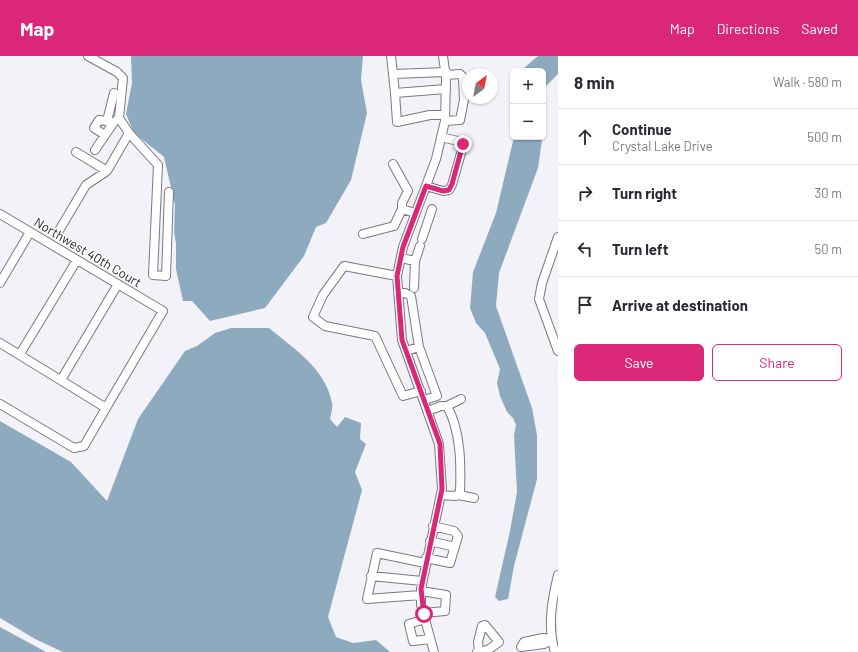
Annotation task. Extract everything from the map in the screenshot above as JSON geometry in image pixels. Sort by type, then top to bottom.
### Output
[{"type":"street","points":[[88,56],[117,72],[123,78],[119,118],[129,133],[158,165],[153,275],[166,276],[169,192]]},
{"type":"street","points":[[391,56],[397,122],[430,115],[460,120],[464,100],[463,77],[460,74],[393,74]]},
{"type":"street","points":[[434,652],[424,616],[421,593],[433,526],[441,495],[440,444],[402,340],[397,276],[414,217],[436,159],[442,137],[445,118],[446,90],[446,73],[443,56]]},
{"type":"street","points":[[395,93],[446,90]]},
{"type":"street","points":[[95,150],[105,135],[109,123],[114,93]]},
{"type":"street","points":[[105,135],[94,128],[99,120],[109,123],[119,118]]},
{"type":"street","points":[[57,234],[86,185],[107,171],[129,133]]},
{"type":"street","points":[[426,186],[443,191],[449,190],[452,184],[463,146],[458,140],[442,137]]},
{"type":"street","points":[[76,152],[107,171]]},
{"type":"street","points":[[363,234],[394,226],[402,209],[402,203],[408,191],[393,164]]},
{"type":"street","points":[[402,209],[426,226]]},
{"type":"street","points":[[414,288],[415,261],[432,209]]},
{"type":"street","name":"Northwest 40th Court","points":[[0,214],[163,311],[106,408]]},
{"type":"street","points":[[0,283],[30,232]]},
{"type":"street","points":[[558,237],[542,283],[539,299],[558,352]]},
{"type":"street","points":[[401,258],[415,261]]},
{"type":"street","points":[[20,354],[77,260]]},
{"type":"street","points":[[397,276],[344,266],[323,295],[313,317],[325,326],[375,336],[403,396],[421,391]]},
{"type":"street","points":[[61,380],[118,284]]},
{"type":"street","points":[[398,293],[405,293],[411,296],[419,347],[437,396],[424,400]]},
{"type":"street","points":[[0,343],[106,408],[84,446],[74,448],[0,404]]},
{"type":"street","points":[[406,351],[419,347]]},
{"type":"street","points":[[428,411],[441,406],[447,406],[461,400]]},
{"type":"street","points":[[447,406],[457,437],[460,459],[460,492],[458,495]]},
{"type":"street","points":[[441,495],[458,495],[474,498]]},
{"type":"street","points":[[430,639],[413,641],[409,624],[424,616],[445,611],[446,595],[421,593],[367,599],[377,554],[450,563],[458,536],[456,532],[433,526]]},
{"type":"street","points":[[430,541],[455,547]]},
{"type":"street","points":[[555,652],[552,639],[555,630],[553,598],[558,575]]},
{"type":"street","points":[[371,576],[422,581]]},
{"type":"street","points":[[517,649],[524,642],[534,639],[552,639]]},
{"type":"water","points":[[131,56],[363,56],[361,80],[367,113],[351,180],[326,223],[316,227],[304,256],[265,308],[210,321],[192,301],[183,301],[176,269],[176,243],[174,232],[175,205],[164,157],[134,133],[126,114],[132,83]]},
{"type":"water","points":[[538,56],[558,56],[558,74],[546,86],[546,68],[524,68]]},
{"type":"water","points":[[513,140],[542,140],[538,168],[499,273],[496,306],[532,408],[537,435],[537,479],[514,566],[508,599],[499,601],[495,597],[517,492],[514,435],[516,425],[513,418],[507,412],[500,396],[497,383],[500,369],[485,333],[476,323],[470,308],[473,272],[496,213]]},
{"type":"water","points":[[231,328],[269,328],[307,360],[323,380],[329,391],[332,403],[330,419],[337,427],[345,417],[361,423],[360,439],[366,444],[355,472],[362,490],[328,617],[336,637],[353,643],[376,640],[390,652],[63,652],[35,639],[0,618],[0,421],[71,462],[107,501],[138,419],[185,351],[197,346],[215,333]]},
{"type":"water","points":[[0,627],[46,652],[0,652]]},
{"type":"route","points":[[424,614],[421,589],[426,558],[442,489],[440,444],[402,340],[397,276],[403,247],[416,209],[426,186],[443,191],[449,190],[463,144]]}]
